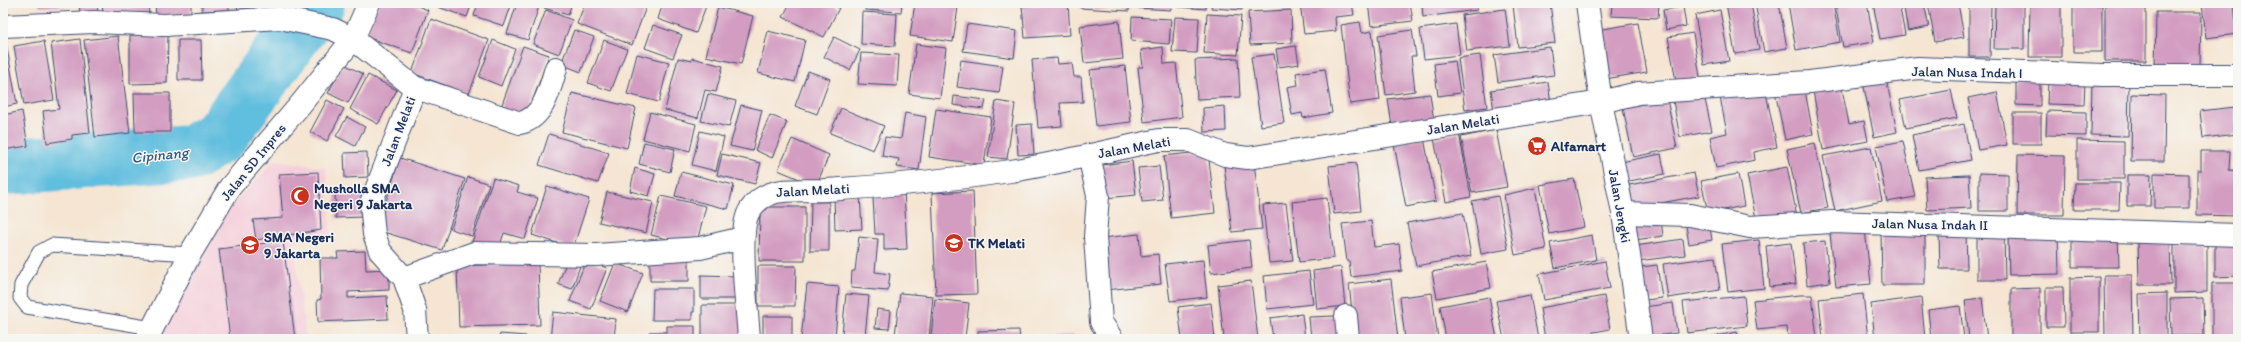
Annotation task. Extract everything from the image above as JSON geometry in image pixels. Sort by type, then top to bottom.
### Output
[{"type":"street","name":"Jalan SD Inpres","points":[[150,334],[190,254],[230,187],[300,105],[353,39],[368,3]]},
{"type":"street","name":"Jalan Jengki","points":[[1587,3],[1602,102],[1622,213],[1641,339]]},
{"type":"street","name":"Jalan Melati","points":[[3,26],[94,22],[164,24],[287,14],[333,29],[353,39],[414,87],[371,203],[374,234],[380,251],[404,278]]},
{"type":"street","points":[[414,87],[520,123],[525,122],[537,114],[547,97],[556,68]]},
{"type":"street","name":"Jalan Nusa Indah I","points":[[1602,102],[1638,93],[1810,82],[1918,68],[2103,75],[2238,75]]},
{"type":"street","name":"Jalan Melati","points":[[743,238],[748,212],[759,199],[770,193],[785,190],[861,188],[1011,171],[1173,139],[1188,140],[1225,155],[1248,158],[1602,102]]},
{"type":"street","points":[[1089,155],[1098,196],[1095,237],[1101,322],[1112,339]]},
{"type":"street","name":"Jalan Nusa Indah II","points":[[1622,213],[1690,215],[1750,227],[1840,222],[2238,235]]},
{"type":"street","points":[[417,339],[415,310],[404,278],[474,253],[596,255],[700,248],[743,238],[749,339]]},
{"type":"street","points":[[1346,316],[1348,339]]},
{"type":"lane","points":[[150,334],[27,306],[20,298],[21,285],[40,252],[52,245],[190,254]]},
{"type":"shaded area","name":"SMA Negeri 9 Jakarta","points":[[275,160],[326,168],[331,238],[293,241],[306,339],[158,339],[222,216]]},
{"type":"building","points":[[39,3],[74,3],[75,6],[39,7]]},
{"type":"building","points":[[79,3],[97,3],[98,12],[80,13]]},
{"type":"building","points":[[102,3],[148,3],[149,13],[103,15]]},
{"type":"building","points":[[155,3],[191,3],[191,14],[156,16]]},
{"type":"building","points":[[202,3],[229,3],[229,10],[202,11]]},
{"type":"building","points":[[237,3],[269,3],[269,12],[238,14]]},
{"type":"building","points":[[379,3],[409,3],[428,10],[412,53],[366,37]]},
{"type":"building","points":[[436,3],[472,3],[467,17],[435,6]]},
{"type":"building","points":[[478,3],[512,3],[504,26],[474,16]]},
{"type":"building","points":[[517,3],[540,3],[528,40],[507,34]]},
{"type":"building","points":[[545,3],[572,3],[568,15],[544,8]]},
{"type":"building","points":[[585,3],[635,3],[646,7],[632,45],[577,24]]},
{"type":"building","points":[[663,3],[698,3],[706,6],[696,33],[658,19]]},
{"type":"building","points":[[790,3],[828,3],[839,8],[824,37],[783,17]]},
{"type":"building","points":[[865,3],[902,3],[901,12],[865,10]]},
{"type":"building","points":[[915,3],[958,7],[953,42],[910,36]]},
{"type":"building","points":[[1068,3],[1070,35],[1025,38],[1022,6]]},
{"type":"building","points":[[1080,3],[1129,3],[1129,11],[1080,8]]},
{"type":"building","points":[[1138,3],[1172,3],[1171,10],[1138,8]]},
{"type":"building","points":[[1178,3],[1206,3],[1206,9],[1178,7]]},
{"type":"building","points":[[1212,3],[1242,3],[1242,10],[1211,8]]},
{"type":"building","points":[[1300,3],[1352,3],[1354,15],[1335,17],[1336,31],[1304,34]]},
{"type":"building","points":[[1368,3],[1410,3],[1413,21],[1371,26]]},
{"type":"building","points":[[1422,3],[1476,3],[1477,10],[1423,17]]},
{"type":"building","points":[[1525,3],[1550,3],[1555,43],[1518,47],[1513,5]]},
{"type":"building","points":[[1612,3],[1659,3],[1658,18],[1611,16]]},
{"type":"building","points":[[1726,3],[1751,3],[1759,50],[1735,54]]},
{"type":"building","points":[[1755,3],[1779,3],[1787,48],[1764,52]]},
{"type":"building","points":[[1788,3],[1833,3],[1840,42],[1796,50]]},
{"type":"building","points":[[1835,3],[1867,3],[1874,42],[1843,47]]},
{"type":"building","points":[[1873,3],[1899,3],[1905,35],[1880,39]]},
{"type":"building","points":[[1903,3],[1924,3],[1929,27],[1908,31]]},
{"type":"building","points":[[1928,3],[1958,3],[1964,37],[1935,42]]},
{"type":"building","points":[[1969,3],[1991,3],[1990,57],[1969,57]]},
{"type":"building","points":[[1995,3],[2024,3],[2024,49],[1994,49]]},
{"type":"building","points":[[2030,3],[2061,3],[2061,57],[2029,57]]},
{"type":"building","points":[[2105,3],[2146,3],[2146,61],[2105,61]]},
{"type":"building","points":[[2202,3],[2234,3],[2237,34],[2206,38]]},
{"type":"building","points":[[2073,5],[2102,5],[2102,52],[2073,52]]},
{"type":"building","points":[[718,7],[753,16],[741,64],[706,56]]},
{"type":"building","points":[[1683,7],[1686,26],[1666,30],[1663,10]]},
{"type":"building","points":[[1505,9],[1510,46],[1467,51],[1462,15]]},
{"type":"building","points":[[546,10],[572,20],[559,54],[533,44]]},
{"type":"building","points":[[1291,10],[1292,43],[1250,45],[1248,12]]},
{"type":"building","points":[[1720,10],[1729,61],[1704,65],[1695,15]]},
{"type":"building","points":[[862,12],[897,14],[895,46],[861,44]]},
{"type":"building","points":[[2156,12],[2201,12],[2200,68],[2155,68]]},
{"type":"building","points":[[1207,14],[1241,16],[1238,55],[1204,53]]},
{"type":"building","points":[[1132,17],[1171,19],[1169,44],[1131,41]]},
{"type":"building","points":[[1175,17],[1199,18],[1197,53],[1172,52]]},
{"type":"building","points":[[431,19],[489,40],[469,94],[412,73]]},
{"type":"building","points":[[1119,21],[1123,59],[1084,63],[1080,26]]},
{"type":"building","points":[[1360,22],[1362,33],[1372,31],[1380,100],[1350,104],[1341,25]]},
{"type":"building","points":[[1638,23],[1647,72],[1605,79],[1597,30]]},
{"type":"building","points":[[967,24],[1017,31],[1014,58],[963,51]]},
{"type":"building","points":[[1456,24],[1460,55],[1424,59],[1420,29]]},
{"type":"building","points":[[653,25],[682,35],[673,58],[645,48]]},
{"type":"building","points":[[574,30],[594,37],[581,72],[561,64]]},
{"type":"building","points":[[1412,30],[1416,56],[1411,56],[1415,91],[1386,95],[1378,35]]},
{"type":"building","points":[[768,31],[805,40],[795,82],[758,73]]},
{"type":"building","points":[[1693,33],[1700,77],[1676,81],[1668,37]]},
{"type":"building","points":[[130,34],[168,34],[167,83],[130,84]]},
{"type":"building","points":[[118,36],[130,133],[95,137],[84,40]]},
{"type":"building","points":[[3,37],[5,37],[17,104],[3,107]]},
{"type":"building","points":[[834,37],[860,50],[850,70],[824,57]]},
{"type":"building","points":[[80,39],[90,133],[72,135],[72,139],[47,143],[43,111],[59,109],[51,43]]},
{"type":"building","points":[[178,40],[201,40],[202,80],[178,80]]},
{"type":"building","points":[[493,40],[515,49],[501,86],[479,77]]},
{"type":"building","points":[[604,40],[627,49],[611,91],[588,83]]},
{"type":"building","points":[[44,41],[54,100],[24,105],[14,46]]},
{"type":"building","points":[[916,44],[946,48],[940,98],[909,94]]},
{"type":"building","points":[[523,46],[549,55],[526,119],[500,110]]},
{"type":"building","points":[[1296,46],[1299,64],[1279,67],[1276,49]]},
{"type":"building","points":[[1163,47],[1164,64],[1176,63],[1182,117],[1144,122],[1138,67],[1143,67],[1141,50]]},
{"type":"building","points":[[1550,47],[1554,75],[1498,82],[1494,55]]},
{"type":"building","points":[[861,53],[899,55],[897,86],[858,84]]},
{"type":"building","points":[[637,54],[669,62],[659,102],[627,94]]},
{"type":"building","points":[[1274,54],[1284,123],[1261,126],[1251,57]]},
{"type":"building","points":[[1480,55],[1487,107],[1465,110],[1458,58]]},
{"type":"building","points":[[678,58],[692,61],[692,58],[723,66],[716,92],[705,90],[698,118],[665,110]]},
{"type":"building","points":[[1057,58],[1058,64],[1072,63],[1074,77],[1081,77],[1083,102],[1060,103],[1062,126],[1038,128],[1032,60]]},
{"type":"building","points":[[1238,58],[1240,97],[1197,99],[1195,60]]},
{"type":"building","points":[[961,60],[1003,66],[999,93],[957,87]]},
{"type":"building","points":[[1455,61],[1460,93],[1438,96],[1434,64]]},
{"type":"building","points":[[344,64],[363,74],[348,103],[328,93]]},
{"type":"building","points":[[1125,66],[1131,122],[1096,126],[1090,70]]},
{"type":"building","points":[[1325,69],[1332,113],[1303,118],[1302,113],[1292,115],[1287,87],[1298,85],[1296,73]]},
{"type":"building","points":[[808,71],[830,79],[817,114],[795,106]]},
{"type":"building","points":[[368,75],[397,90],[378,124],[350,109]]},
{"type":"building","points":[[1886,78],[1897,132],[1874,137],[1863,82]]},
{"type":"building","points":[[2016,79],[2040,79],[2040,106],[2016,105]]},
{"type":"building","points":[[2048,80],[2085,81],[2084,105],[2047,104]]},
{"type":"building","points":[[2092,81],[2129,81],[2128,136],[2091,135]]},
{"type":"building","points":[[1548,82],[1551,103],[1494,111],[1491,90]]},
{"type":"building","points":[[1841,84],[1849,124],[1864,121],[1868,141],[1823,150],[1813,90]]},
{"type":"building","points":[[1804,85],[1813,134],[1785,140],[1775,91]]},
{"type":"building","points":[[1765,88],[1777,147],[1754,152],[1755,160],[1716,168],[1710,137],[1727,133],[1720,97]]},
{"type":"building","points":[[1951,90],[1957,118],[1906,128],[1900,100]]},
{"type":"building","points":[[1997,92],[2007,145],[1978,150],[1968,98]]},
{"type":"building","points":[[134,93],[170,93],[170,132],[135,132]]},
{"type":"building","points":[[572,93],[636,108],[627,148],[562,132]]},
{"type":"building","points":[[708,94],[736,101],[729,127],[701,121]]},
{"type":"building","points":[[1430,94],[1434,121],[1392,126],[1388,99]]},
{"type":"building","points":[[2132,94],[2165,95],[2164,161],[2131,161]]},
{"type":"building","points":[[1704,95],[1712,131],[1680,137],[1673,101]]},
{"type":"building","points":[[954,96],[986,100],[984,109],[953,105]]},
{"type":"building","points":[[1667,99],[1677,148],[1633,157],[1623,108]]},
{"type":"building","points":[[327,100],[344,109],[327,141],[310,132]]},
{"type":"building","points":[[996,101],[1015,104],[1007,159],[988,157]]},
{"type":"building","points":[[741,105],[762,110],[752,151],[730,146]]},
{"type":"building","points":[[1225,106],[1226,131],[1204,132],[1203,108]]},
{"type":"building","points":[[2235,107],[2238,134],[2203,138],[2200,111]]},
{"type":"building","points":[[841,108],[884,126],[873,150],[830,133]]},
{"type":"building","points":[[936,109],[991,117],[984,165],[929,157]]},
{"type":"building","points":[[22,111],[28,146],[3,150],[3,115]]},
{"type":"building","points":[[2047,111],[2086,112],[2086,136],[2046,135]]},
{"type":"building","points":[[650,112],[696,124],[690,151],[643,139]]},
{"type":"building","points":[[905,113],[926,117],[919,170],[897,167],[899,159],[882,156],[885,137],[901,139]]},
{"type":"building","points":[[2013,113],[2041,113],[2041,144],[2013,144]]},
{"type":"building","points":[[770,115],[787,122],[772,158],[755,150]]},
{"type":"building","points":[[347,117],[365,127],[355,146],[336,136]]},
{"type":"building","points":[[1032,124],[1034,154],[1018,155],[1016,125]]},
{"type":"building","points":[[1964,124],[1971,160],[1919,170],[1912,135]]},
{"type":"building","points":[[1496,130],[1507,187],[1472,193],[1461,137]]},
{"type":"building","points":[[700,131],[724,137],[716,171],[692,165]]},
{"type":"building","points":[[1459,133],[1471,197],[1446,202],[1434,138]]},
{"type":"building","points":[[549,134],[609,153],[598,183],[539,165]]},
{"type":"building","points":[[1424,138],[1436,201],[1406,207],[1394,144]]},
{"type":"building","points":[[792,139],[829,155],[816,186],[778,170]]},
{"type":"building","points":[[2077,140],[2124,141],[2124,179],[2077,179]]},
{"type":"building","points":[[1903,141],[1915,197],[1887,202],[1876,146]]},
{"type":"building","points":[[644,142],[675,149],[670,172],[639,164]]},
{"type":"building","points":[[1815,143],[1828,208],[1801,213],[1787,149]]},
{"type":"building","points":[[1871,147],[1882,201],[1835,211],[1823,156]]},
{"type":"building","points":[[1208,151],[1215,213],[1171,218],[1164,156]]},
{"type":"building","points":[[2201,151],[2230,151],[2229,170],[2238,171],[2238,216],[2197,215],[2197,170],[2201,170]]},
{"type":"building","points":[[367,152],[368,177],[345,178],[344,153]]},
{"type":"building","points":[[722,154],[761,163],[755,184],[717,175]]},
{"type":"building","points":[[1661,154],[1665,174],[1619,183],[1616,163]]},
{"type":"building","points":[[2018,155],[2065,156],[2064,215],[2017,215]]},
{"type":"building","points":[[400,158],[465,179],[442,250],[377,230]]},
{"type":"building","points":[[1132,161],[1136,195],[1105,198],[1102,165]]},
{"type":"building","points":[[1254,162],[1262,229],[1232,232],[1224,165]]},
{"type":"building","points":[[1356,163],[1361,211],[1334,214],[1329,166]]},
{"type":"building","points":[[1159,166],[1163,200],[1142,202],[1138,168]]},
{"type":"building","points":[[1787,167],[1797,216],[1757,223],[1747,175]]},
{"type":"building","points":[[635,168],[655,174],[649,196],[630,191]]},
{"type":"building","name":"Musholla SMA Negeri 9 Jakarta","points":[[318,172],[321,230],[256,240],[253,220],[283,218],[279,174]]},
{"type":"building","points":[[681,172],[734,185],[728,209],[675,196]]},
{"type":"building","points":[[1694,173],[1699,196],[1633,208],[1629,185]]},
{"type":"building","points":[[1979,173],[2008,174],[2008,211],[1979,211]]},
{"type":"building","points":[[2154,173],[2189,174],[2189,208],[2154,208]]},
{"type":"building","points":[[1738,174],[1744,206],[1708,213],[1701,181]]},
{"type":"building","points":[[1969,175],[1971,208],[1927,210],[1925,177]]},
{"type":"building","points":[[2127,175],[2151,175],[2150,206],[2127,206]]},
{"type":"building","points":[[468,177],[489,184],[472,236],[451,229]]},
{"type":"building","points":[[493,178],[519,186],[517,192],[538,198],[525,239],[504,233],[498,251],[472,242]]},
{"type":"building","points":[[1574,179],[1584,227],[1549,234],[1540,185]]},
{"type":"building","points":[[2075,183],[2120,183],[2119,210],[2074,210]]},
{"type":"building","points":[[547,186],[589,199],[573,248],[532,235]]},
{"type":"building","points":[[1535,188],[1546,249],[1515,255],[1504,195]]},
{"type":"building","points":[[904,189],[907,249],[884,250],[884,234],[875,234],[873,197]]},
{"type":"building","points":[[362,190],[363,217],[336,218],[335,191]]},
{"type":"building","name":"TK Melati","points":[[973,191],[977,294],[936,295],[932,193]]},
{"type":"building","points":[[607,192],[653,202],[646,233],[599,222]]},
{"type":"building","points":[[860,195],[862,229],[835,230],[834,196]]},
{"type":"building","points":[[661,196],[706,206],[696,246],[651,235]]},
{"type":"building","points":[[1498,196],[1508,249],[1481,254],[1472,201]]},
{"type":"building","points":[[1327,198],[1334,258],[1299,262],[1292,202]]},
{"type":"building","points":[[811,202],[829,202],[829,251],[810,251]]},
{"type":"building","points":[[1286,203],[1293,261],[1269,263],[1263,205]]},
{"type":"building","points":[[760,207],[805,207],[805,261],[759,261]]},
{"type":"building","points":[[1463,213],[1471,256],[1416,266],[1407,223]]},
{"type":"building","points":[[1661,220],[1663,236],[1628,241],[1626,224]]},
{"type":"building","points":[[1371,221],[1374,247],[1399,244],[1402,271],[1351,277],[1349,261],[1347,261],[1342,224]]},
{"type":"building","points":[[1709,222],[1712,240],[1689,244],[1686,226]]},
{"type":"building","points":[[1865,230],[1871,284],[1836,287],[1830,233]]},
{"type":"building","points":[[1925,231],[1925,285],[1882,285],[1881,232]]},
{"type":"building","points":[[1939,232],[1966,232],[1967,269],[1940,269]]},
{"type":"building","points":[[1977,232],[2004,232],[2005,280],[1977,280]]},
{"type":"building","points":[[2058,233],[2059,274],[2009,275],[2008,234]]},
{"type":"building","points":[[2118,233],[2119,267],[2072,267],[2072,234]]},
{"type":"building","points":[[1139,234],[1141,256],[1158,254],[1161,284],[1106,290],[1102,238]]},
{"type":"building","points":[[1592,235],[1596,260],[1555,268],[1550,243]]},
{"type":"building","points":[[859,237],[878,239],[875,272],[890,274],[888,291],[851,288],[852,271],[855,271]]},
{"type":"building","points":[[2138,238],[2170,238],[2171,285],[2139,285]]},
{"type":"building","points":[[1683,239],[1685,255],[1630,262],[1628,247]]},
{"type":"building","points":[[1249,240],[1252,268],[1211,273],[1208,245]]},
{"type":"building","points":[[1759,240],[1764,288],[1728,292],[1722,244]]},
{"type":"building","points":[[283,241],[295,339],[230,339],[219,249]]},
{"type":"building","points":[[1825,241],[1830,282],[1807,285],[1803,243]]},
{"type":"building","points":[[2215,241],[2238,241],[2238,276],[2215,277]]},
{"type":"building","points":[[1791,243],[1796,284],[1770,287],[1766,246]]},
{"type":"building","points":[[2207,243],[2207,292],[2174,293],[2174,244]]},
{"type":"building","points":[[365,251],[366,270],[389,269],[389,290],[348,292],[348,298],[387,296],[388,319],[318,322],[317,300],[321,299],[320,258],[338,258],[337,252]]},
{"type":"building","points":[[650,252],[689,252],[689,281],[650,281]]},
{"type":"building","points":[[1715,257],[1720,290],[1668,298],[1663,264]]},
{"type":"building","points":[[568,258],[581,263],[572,289],[558,284]]},
{"type":"building","points":[[586,260],[607,268],[591,309],[570,301]]},
{"type":"building","points":[[1203,260],[1207,297],[1170,301],[1165,264]]},
{"type":"building","points":[[1605,261],[1610,288],[1544,300],[1539,274]]},
{"type":"building","points":[[1486,262],[1491,288],[1437,298],[1432,272]]},
{"type":"building","points":[[538,263],[540,325],[459,327],[457,266]]},
{"type":"building","points":[[615,263],[643,273],[628,312],[600,301]]},
{"type":"building","points":[[1657,265],[1662,298],[1638,301],[1633,268]]},
{"type":"building","points":[[758,266],[796,266],[795,306],[758,306]]},
{"type":"building","points":[[1341,267],[1345,306],[1317,309],[1313,271]]},
{"type":"building","points":[[1309,271],[1313,304],[1267,309],[1264,276]]},
{"type":"building","points":[[701,275],[736,276],[736,299],[701,299]]},
{"type":"building","points":[[2104,275],[2132,275],[2133,339],[2105,339]]},
{"type":"building","points":[[2099,277],[2099,332],[2070,332],[2070,278]]},
{"type":"building","points":[[1391,279],[1398,339],[1355,339],[1349,284]]},
{"type":"building","points":[[1251,281],[1258,339],[1224,339],[1218,285]]},
{"type":"building","points":[[2212,283],[2238,283],[2238,339],[2212,339]]},
{"type":"building","points":[[807,284],[839,287],[835,339],[801,339]]},
{"type":"building","points":[[2046,287],[2063,287],[2064,327],[2046,327]]},
{"type":"building","points":[[2040,288],[2040,336],[2011,336],[2011,289]]},
{"type":"building","points":[[653,289],[694,289],[694,312],[692,312],[692,320],[652,320]]},
{"type":"building","points":[[900,293],[933,296],[929,338],[895,335]]},
{"type":"building","points":[[1432,293],[1438,339],[1405,339],[1400,297]]},
{"type":"building","points":[[2167,293],[2167,339],[2140,339],[2139,294]]},
{"type":"building","points":[[846,294],[869,296],[865,336],[842,334]]},
{"type":"building","points":[[1863,294],[1868,339],[1823,339],[1819,299]]},
{"type":"building","points":[[1530,295],[1538,339],[1504,339],[1496,301]]},
{"type":"building","points":[[1812,295],[1817,339],[1788,339],[1787,327],[1757,330],[1753,300]]},
{"type":"building","points":[[1604,296],[1610,329],[1557,339],[1545,339],[1540,308]]},
{"type":"building","points":[[1744,296],[1747,326],[1687,333],[1683,302]]},
{"type":"building","points":[[1489,297],[1497,339],[1446,339],[1440,306]]},
{"type":"building","points":[[1921,297],[1925,339],[1875,339],[1871,304]]},
{"type":"building","points":[[1982,298],[1987,339],[1969,339],[1965,300]]},
{"type":"building","points":[[2203,298],[2204,336],[2171,336],[2170,299]]},
{"type":"building","points":[[935,299],[969,303],[965,338],[931,336]]},
{"type":"building","points":[[1211,303],[1215,339],[1182,339],[1178,307]]},
{"type":"building","points":[[1673,303],[1677,333],[1648,337],[1644,307]]},
{"type":"building","points":[[702,305],[745,305],[745,339],[702,339]]},
{"type":"building","points":[[1960,306],[1964,339],[1931,339],[1928,310]]},
{"type":"building","points":[[877,309],[891,311],[889,329],[875,328]]},
{"type":"building","points":[[553,312],[616,319],[614,339],[550,339]]},
{"type":"building","points":[[1302,314],[1305,339],[1273,339],[1270,318]]},
{"type":"building","points":[[763,316],[792,316],[792,339],[763,339]]},
{"type":"building","points":[[1335,316],[1338,339],[1311,339],[1309,317]]},
{"type":"building","points":[[667,326],[695,326],[695,339],[649,339],[649,332],[667,332]]},
{"type":"building","points":[[1019,330],[1020,339],[978,339],[978,331]]},
{"type":"building","points":[[1737,332],[1739,339],[1706,339],[1706,338]]},
{"type":"building","points":[[500,334],[526,336],[526,339],[499,339]]},
{"type":"building","points":[[1074,335],[1074,339],[1031,339],[1031,337]]},
{"type":"waterway","name":"Cipinang","points":[[3,167],[192,153],[220,136],[317,3]]},
{"type":"place","name":"Alfamart","points":[[1537,146]]},
{"type":"place","name":"Musholla SMA Negeri 9 Jakarta","points":[[300,196]]},
{"type":"place","name":"TK Melati","points":[[954,243]]},
{"type":"place","name":"SMA Negeri 9 Jakarta","points":[[250,245]]}]
